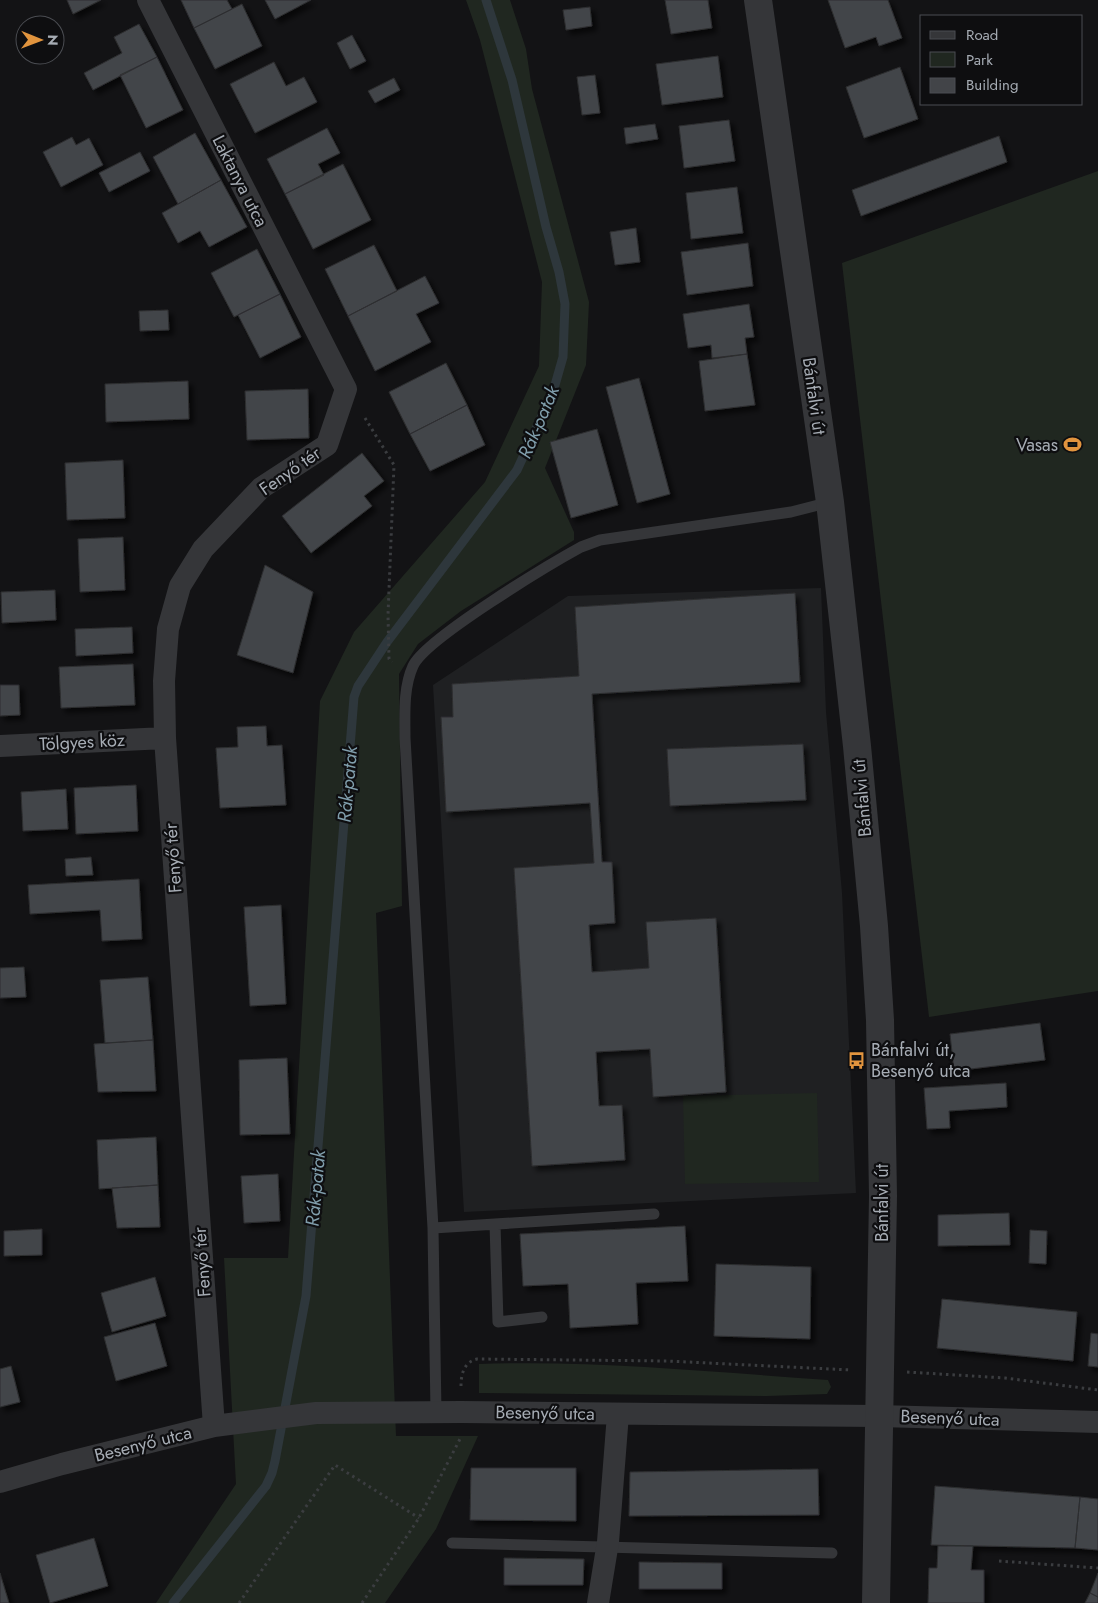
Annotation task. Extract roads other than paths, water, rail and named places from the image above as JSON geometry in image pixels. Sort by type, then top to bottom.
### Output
[{"type":"street","name":"Laktanya utca","points":[[148,0],[346,389]]},
{"type":"street","name":"Bánfalvi út","points":[[758,0],[830,502],[860,774],[874,926],[880,1020],[883,1196],[876,1603]]},
{"type":"street","name":"Fenyő tér","points":[[214,1426],[165,738],[164,681],[168,630],[180,586],[203,549],[262,488],[327,445],[346,389]]},
{"type":"street","name":"Tölgyes köz","points":[[0,746],[165,738]]},
{"type":"street","name":"Besenyő utca","points":[[0,1482],[214,1426],[316,1413],[461,1412],[879,1416],[1098,1422]]},
{"type":"street","points":[[598,1603],[607,1548],[618,1414]]},
{"type":"lane","points":[[436,1412],[433,1228],[405,738],[407,688],[415,662],[445,635],[476,612],[587,544],[609,538],[791,512],[830,502]]},
{"type":"lane","points":[[433,1228],[654,1214]]},
{"type":"lane","points":[[495,1224],[498,1322],[542,1317]]},
{"type":"lane","points":[[452,1543],[832,1553]]},
{"type":"waterway","name":"Rák-patak","points":[[173,1603],[266,1486],[275,1461],[306,1296],[354,697],[358,686],[387,642],[517,470],[553,392],[563,357],[565,304],[559,272],[546,227],[512,80],[486,0]]},
{"type":"place","name":"Vasas","points":[[1072,445]]},
{"type":"place","name":"Bánfalvi út, Besenyő utca","points":[[857,1060]]}]
